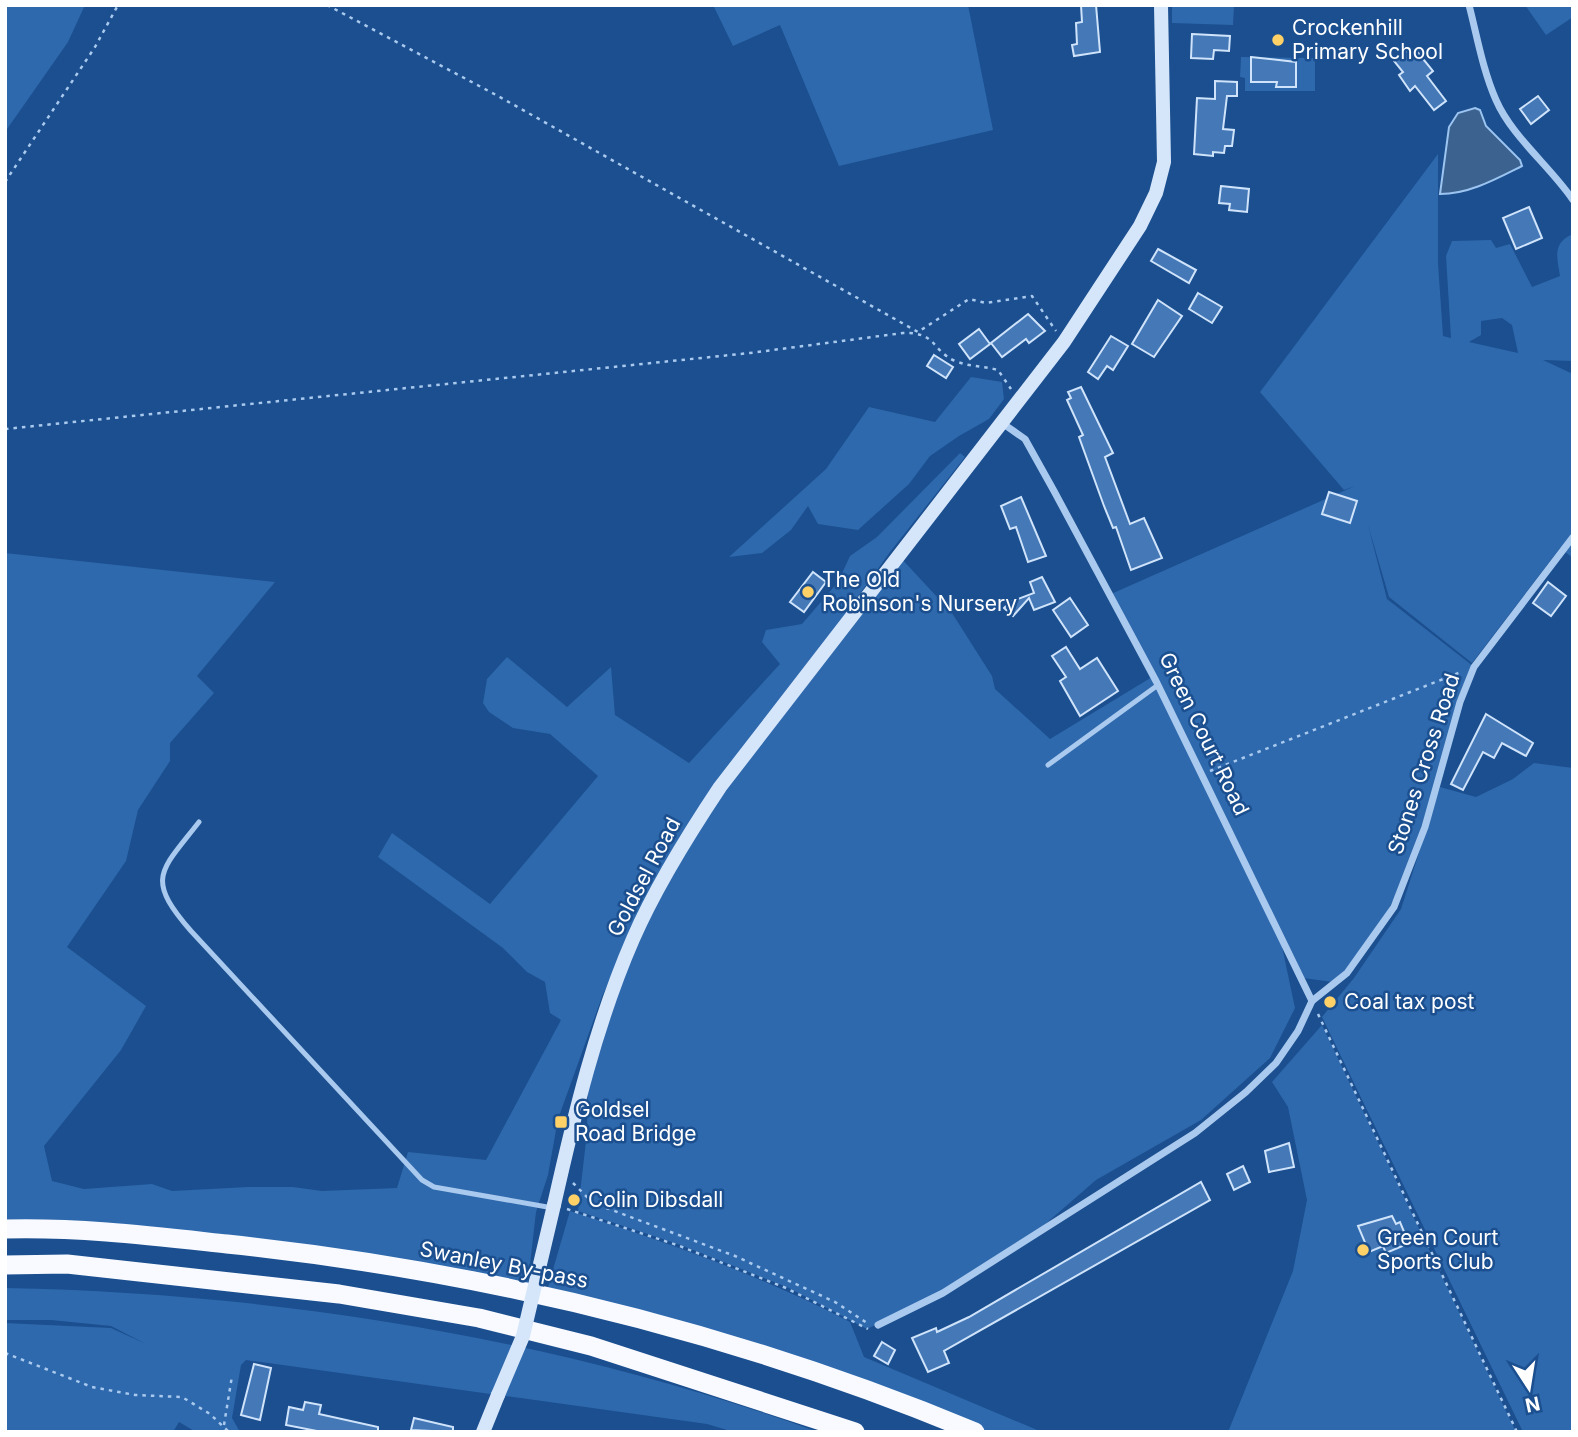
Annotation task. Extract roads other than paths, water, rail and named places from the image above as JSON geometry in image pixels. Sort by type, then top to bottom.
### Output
[{"type":"highway","name":"Swanley By-pass","points":[[5,1229],[68,1228],[339,1256],[603,1308],[742,1347],[892,1397],[975,1432]]},
{"type":"highway","points":[[5,1265],[67,1264],[325,1293],[479,1318],[591,1346],[855,1432]]},
{"type":"main road","points":[[1002,423],[1064,342],[1121,260],[1156,193],[1164,162],[1161,5]]},
{"type":"main road","name":"Goldsel Road","points":[[483,1432],[526,1324],[586,1075],[633,939],[685,840],[720,787],[1002,423]]},
{"type":"street","points":[[1469,5],[1496,101],[1513,128],[1555,174],[1573,200]]},
{"type":"street","name":"Green Court Road","points":[[1002,423],[1025,439],[1031,447],[1158,685],[1312,1000]]},
{"type":"street","name":"Stones Cross Road","points":[[1312,1000],[1347,972],[1394,907],[1425,827],[1460,702],[1474,667],[1573,537]]},
{"type":"street","points":[[878,1325],[943,1293],[1195,1133],[1246,1093],[1276,1063],[1298,1031],[1312,1000]]},
{"type":"lane","points":[[1048,765],[1158,685]]},
{"type":"lane","points":[[198,822],[161,877],[162,890],[191,931],[422,1180],[435,1187],[553,1207]]},
{"type":"place","name":"Crockenhill Primary School","points":[[1278,40]]},
{"type":"place","name":"The Old Robinson's Nursery","points":[[808,592]]},
{"type":"place","name":"Coal tax post","points":[[1330,1002]]},
{"type":"place","name":"Goldsel Road Bridge","points":[[561,1122]]},
{"type":"place","name":"Colin Dibsdall","points":[[574,1200]]},
{"type":"place","name":"Green Court Sports Club","points":[[1363,1250]]}]
